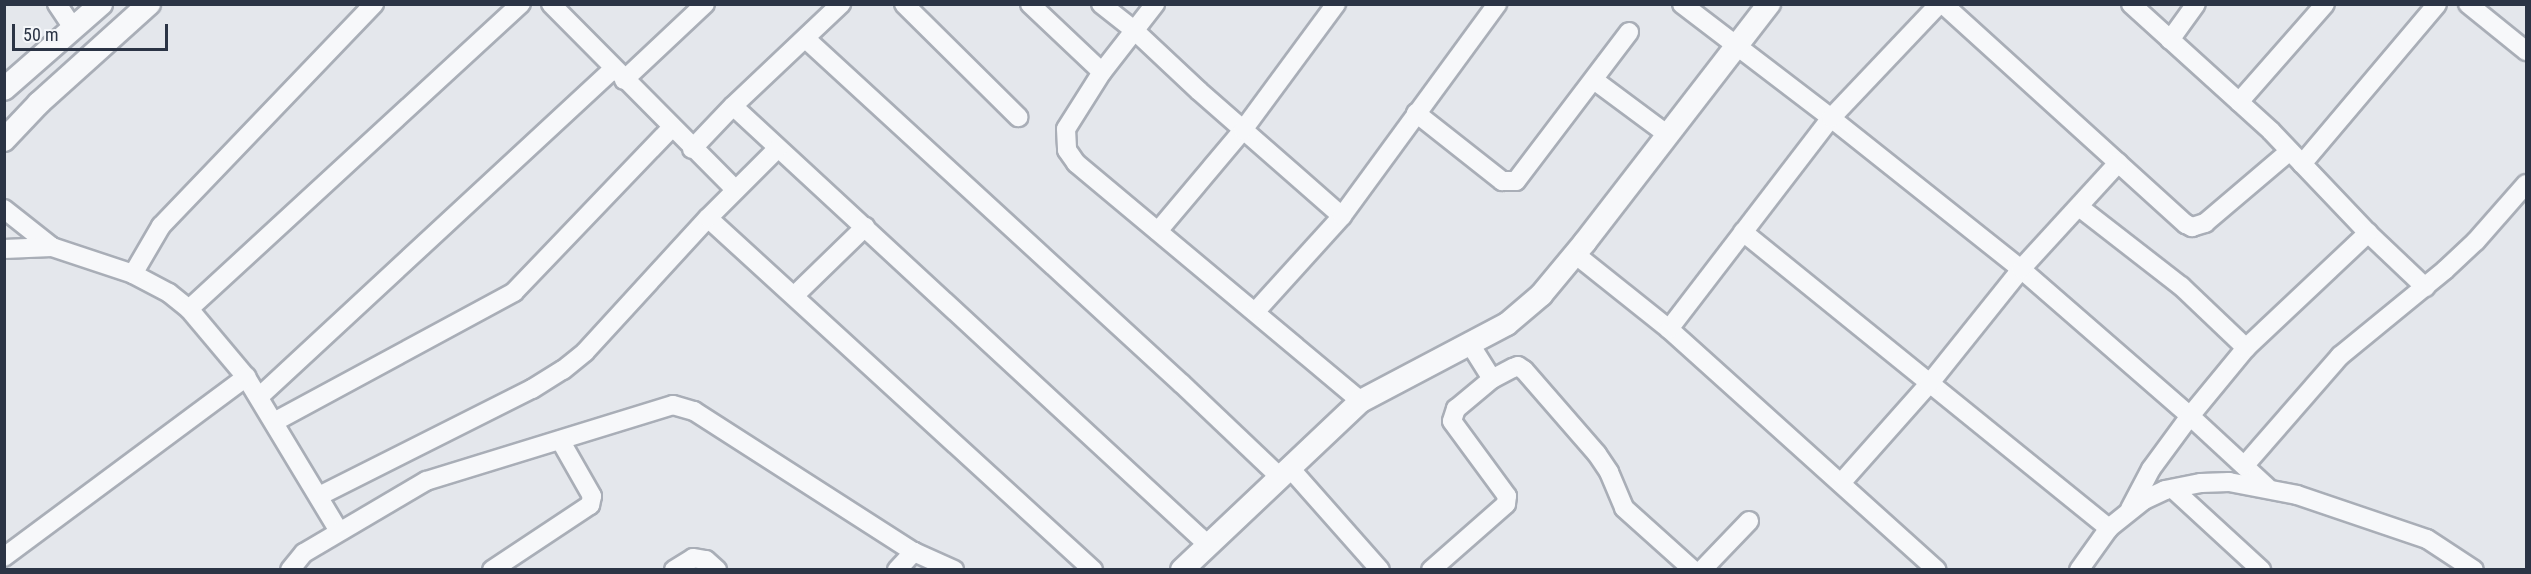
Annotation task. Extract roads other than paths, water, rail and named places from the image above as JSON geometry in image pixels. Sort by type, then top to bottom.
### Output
[{"type":"street","points":[[57,4],[74,29]]},
{"type":"street","points":[[4,89],[101,4]]},
{"type":"street","points":[[4,140],[39,103],[149,4]]},
{"type":"street","points":[[133,274],[161,226],[374,4]]},
{"type":"street","points":[[189,309],[521,4]]},
{"type":"street","points":[[552,4],[671,128],[736,190]]},
{"type":"street","points":[[259,397],[618,74],[705,4]]},
{"type":"street","points":[[692,149],[733,106],[841,4]]},
{"type":"street","points":[[904,4],[1018,117]]},
{"type":"street","points":[[1030,4],[1102,72]]},
{"type":"street","points":[[1101,4],[1134,30],[1243,130],[1342,216]]},
{"type":"street","points":[[1155,4],[1102,72],[1066,129],[1067,150],[1076,163],[1362,401]]},
{"type":"street","points":[[1158,231],[1243,130],[1336,4]]},
{"type":"street","points":[[1256,311],[1342,216],[1497,4]]},
{"type":"street","points":[[1682,4],[1831,118],[2021,270],[2190,416],[2267,487]]},
{"type":"street","points":[[1182,570],[1207,544],[1362,401],[1507,324],[1532,303],[1575,254],[1769,4]]},
{"type":"street","points":[[1669,329],[1831,118],[1941,4],[2118,164],[2192,227],[2205,223],[2296,158],[2437,4]]},
{"type":"street","points":[[2131,4],[2239,102],[2368,233],[2425,287]]},
{"type":"street","points":[[2170,40],[2196,4]]},
{"type":"street","points":[[2239,102],[2325,4]]},
{"type":"street","points":[[2468,4],[2526,51]]},
{"type":"street","points":[[1416,113],[1502,181],[1509,183],[1521,176],[1629,32]]},
{"type":"street","points":[[806,39],[1174,376],[1284,472],[1380,570]]},
{"type":"street","points":[[1594,80],[1668,135]]},
{"type":"street","points":[[733,106],[1207,544]]},
{"type":"street","points":[[274,422],[514,292],[671,128]]},
{"type":"street","points":[[319,496],[532,389],[563,370],[585,352],[708,218],[777,149]]},
{"type":"street","points":[[1841,483],[1929,384],[2021,270],[2118,164]]},
{"type":"street","points":[[2245,465],[2340,356],[2425,287],[2476,240],[2526,184]]},
{"type":"street","points":[[2079,207],[2181,286],[2246,348]]},
{"type":"street","points":[[4,209],[52,247],[133,274],[169,293],[189,309],[246,376],[339,531]]},
{"type":"street","points":[[708,218],[795,295],[1093,570]]},
{"type":"street","points":[[795,295],[865,227]]},
{"type":"street","points":[[1743,232],[2109,528]]},
{"type":"street","points":[[2129,510],[2143,482],[2190,416],[2246,348],[2368,233]]},
{"type":"street","points":[[4,249],[52,247]]},
{"type":"street","points":[[1575,254],[1669,329],[1937,570]]},
{"type":"street","points":[[1470,344],[1492,379]]},
{"type":"street","points":[[1431,570],[1506,504],[1507,496],[1454,427],[1452,421],[1456,409],[1492,379],[1518,366],[1597,454],[1609,472],[1624,508],[1693,570]]},
{"type":"street","points":[[4,557],[246,376]]},
{"type":"street","points":[[290,570],[304,554],[339,531],[426,481],[663,408],[683,407],[914,552],[954,570]]},
{"type":"street","points":[[492,570],[590,505],[592,496],[560,440]]},
{"type":"street","points":[[2079,570],[2109,528],[2144,500],[2173,489],[2201,483],[2229,482],[2267,487],[2427,539],[2474,570]]},
{"type":"street","points":[[2173,489],[2261,570]]},
{"type":"street","points":[[1702,570],[1749,521]]},
{"type":"street","points":[[897,570],[914,552]]},
{"type":"street","points":[[674,570],[693,558],[706,560],[717,570]]}]
